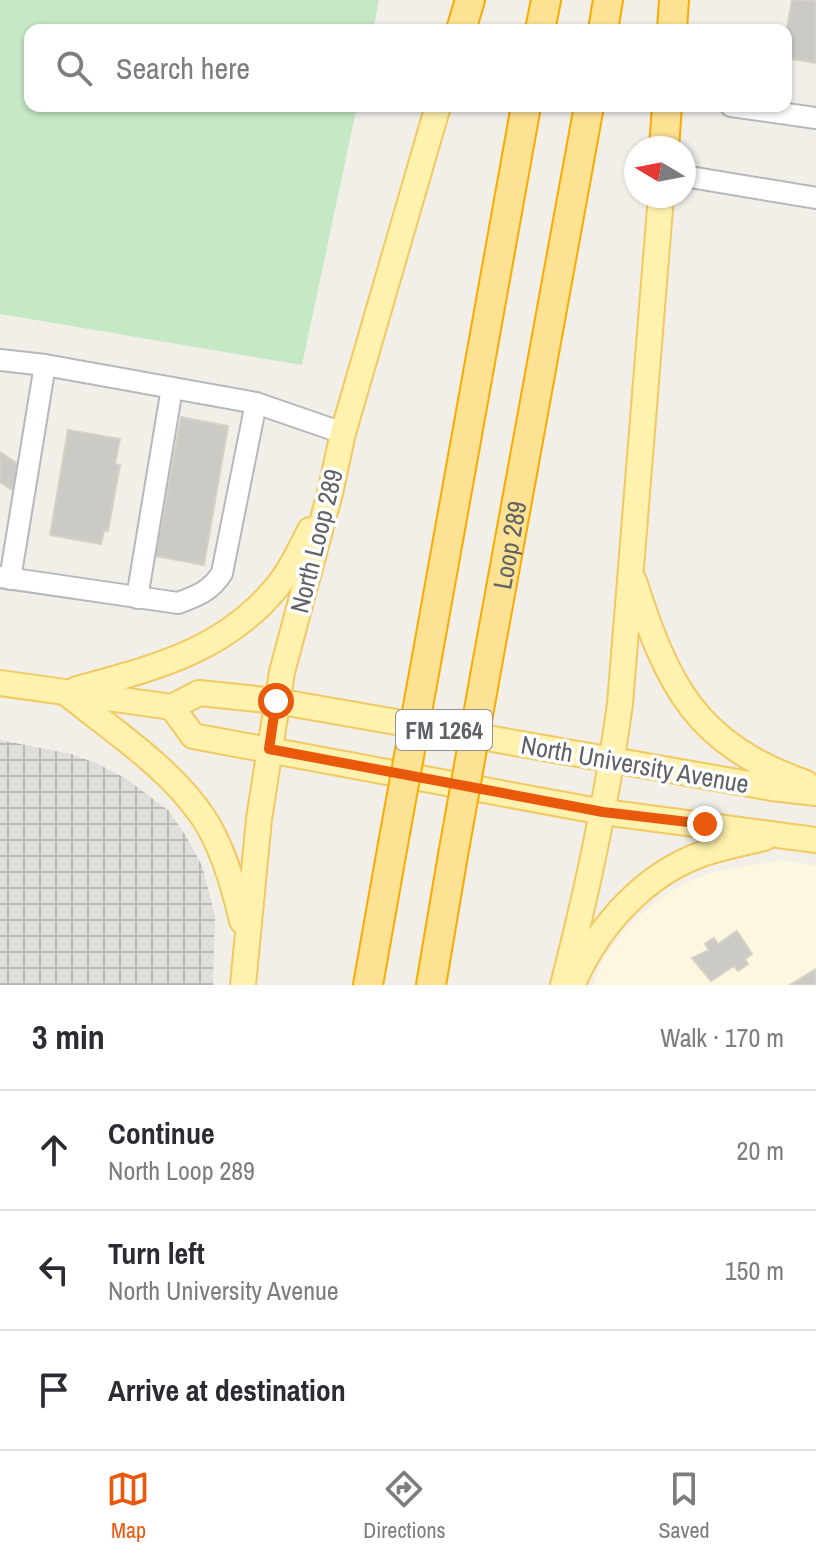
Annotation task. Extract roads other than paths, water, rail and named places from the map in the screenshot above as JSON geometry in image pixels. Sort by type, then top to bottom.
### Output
[{"type":"highway","points":[[463,24],[470,0]]},
{"type":"highway","points":[[541,24],[546,0]]},
{"type":"highway","points":[[604,24],[608,0]]},
{"type":"highway","points":[[672,24],[674,0]]},
{"type":"highway","points":[[368,985],[525,112]]},
{"type":"highway","name":"Loop 289","points":[[431,985],[588,112]]},
{"type":"highway","points":[[666,136],[668,112]]},
{"type":"main road","points":[[456,24],[460,0]]},
{"type":"main road","points":[[682,24],[685,0]]},
{"type":"main road","name":"North Loop 289","points":[[243,985],[276,701],[343,433],[436,112]]},
{"type":"main road","points":[[563,985],[603,812],[620,704],[660,208]]},
{"type":"main road","points":[[65,692],[161,665],[199,650],[225,634],[253,612],[277,587],[330,493]]},
{"type":"main road","points":[[630,569],[660,657],[699,717],[747,758],[816,786]]},
{"type":"main road","name":"North University Avenue","points":[[0,683],[172,707],[199,693],[276,701],[772,788],[816,793]]},
{"type":"main road","points":[[65,692],[175,784],[203,818],[235,891],[247,940]]},
{"type":"main road","name":"North University Avenue","points":[[172,707],[193,736],[603,812],[816,840]]},
{"type":"main road","points":[[573,985],[587,953],[617,914],[643,888],[702,854],[778,835]]},
{"type":"street","points":[[774,112],[816,118]]},
{"type":"street","points":[[696,178],[816,198]]},
{"type":"street","points":[[0,360],[45,365],[256,403],[343,433]]},
{"type":"street","points":[[45,365],[5,578],[178,603],[214,586],[222,573],[256,403]]},
{"type":"street","points":[[137,598],[172,388]]}]
